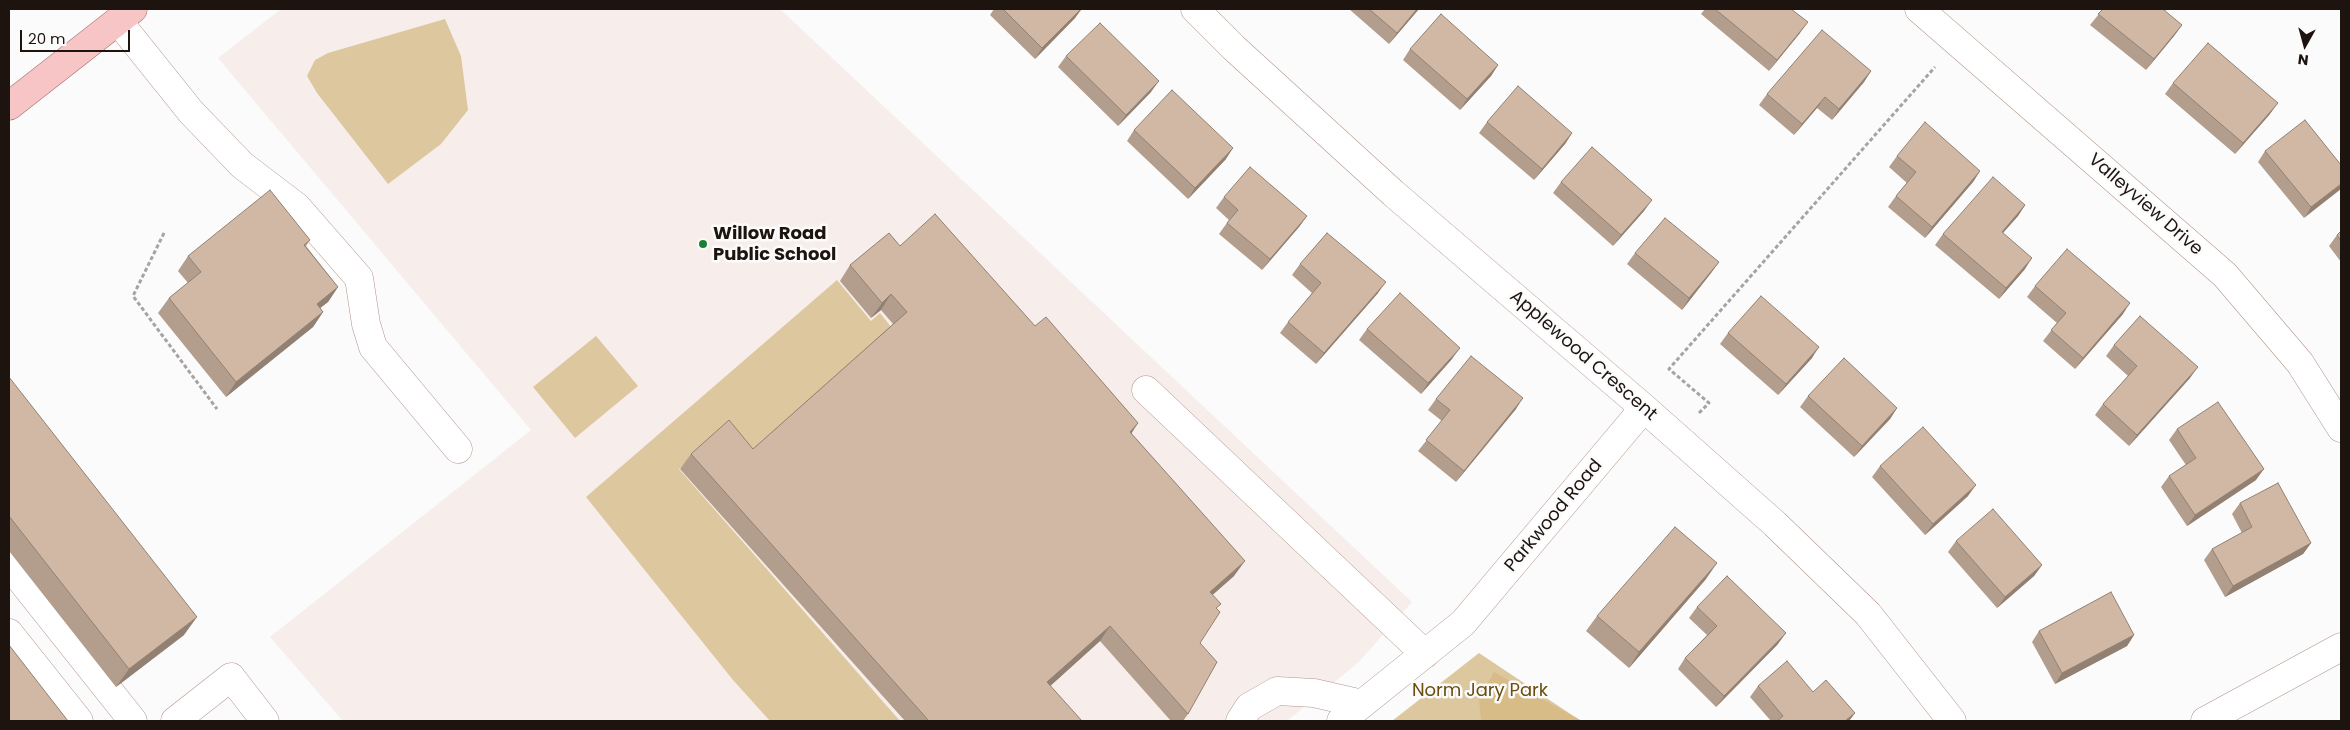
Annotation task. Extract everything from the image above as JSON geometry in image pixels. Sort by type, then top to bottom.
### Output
[{"type":"main road","points":[[9,106],[126,15]]},
{"type":"street","name":"Applewood Crescent","points":[[1196,9],[1234,48],[1393,193],[1644,408],[1775,524],[1868,614],[1952,721]]},
{"type":"street","name":"Valleyview Drive","points":[[1919,9],[2225,275],[2300,363],[2341,428]]},
{"type":"street","points":[[126,15],[191,112],[242,165],[297,207],[359,278],[366,324],[373,347],[458,449]]},
{"type":"street","points":[[1146,390],[1425,654]]},
{"type":"street","name":"Parkwood Road","points":[[1341,721],[1463,623],[1644,408]]},
{"type":"street","points":[[9,565],[133,721]]},
{"type":"street","points":[[9,633],[79,721]]},
{"type":"street","points":[[2205,721],[2341,647]]},
{"type":"street","points":[[175,721],[231,677],[265,721]]},
{"type":"street","points":[[1240,721],[1249,707],[1277,691],[1314,693],[1362,704]]},
{"type":"path","points":[[1709,403],[1669,369],[1958,42]]},
{"type":"path","points":[[164,234],[133,296],[217,409]]},
{"type":"shaded area","name":"Willow Road Public School","points":[[281,9],[780,9],[1412,602],[1359,662],[1287,721],[343,721],[270,637],[531,430],[218,58]]},
{"type":"shaded area","points":[[1494,672],[1582,721],[1481,721],[1479,699]]},
{"type":"green space","points":[[445,19],[461,56],[468,110],[441,144],[388,184],[317,93],[307,76],[315,60],[328,53]]},
{"type":"green space","points":[[837,280],[871,321],[880,313],[892,328],[743,462],[719,434],[679,469],[900,721],[770,721],[733,680],[586,497]]},
{"type":"green space","points":[[596,336],[638,386],[575,438],[533,387]]},
{"type":"green space","name":"Norm Jary Park","points":[[1479,653],[1581,721],[1392,721]]},
{"type":"building","points":[[1003,9],[1081,9],[1042,48]]},
{"type":"building","points":[[1369,9],[1417,9],[1397,33]]},
{"type":"building","points":[[1715,9],[1791,9],[1808,22],[1777,60]]},
{"type":"building","points":[[2103,9],[2165,9],[2182,25],[2154,59],[2098,14]]},
{"type":"building","points":[[1441,14],[1498,65],[1467,99],[1410,49]]},
{"type":"building","points":[[1100,23],[1159,81],[1126,115],[1066,56]]},
{"type":"building","points":[[1822,30],[1871,71],[1839,109],[1825,97],[1802,124],[1767,94]]},
{"type":"building","points":[[2208,43],[2278,103],[2243,143],[2173,83]]},
{"type":"building","points":[[1518,86],[1572,133],[1542,169],[1487,122]]},
{"type":"building","points":[[1172,90],[1233,148],[1195,188],[1134,130]]},
{"type":"building","points":[[2305,120],[2341,165],[2341,184],[2311,207],[2265,151]]},
{"type":"building","points":[[1925,122],[1980,171],[1932,227],[1896,196],[1916,172],[1897,156]]},
{"type":"building","points":[[1592,147],[1652,200],[1621,235],[1561,182]]},
{"type":"building","points":[[1250,167],[1307,216],[1270,259],[1227,223],[1238,210],[1224,197]]},
{"type":"building","points":[[1993,177],[2025,205],[2002,232],[2032,258],[2006,288],[1943,234]]},
{"type":"building","points":[[270,190],[310,240],[304,245],[338,287],[317,304],[323,312],[236,382],[169,298],[201,272],[188,256]]},
{"type":"building","points":[[935,214],[1035,326],[1046,317],[1138,423],[1130,432],[1245,561],[1210,592],[1221,604],[1216,608],[1220,612],[1200,643],[1217,662],[1188,714],[1110,626],[1047,682],[1082,721],[929,721],[691,454],[729,420],[753,449],[907,312],[891,294],[882,303],[850,265],[889,233],[900,246]]},
{"type":"building","points":[[1665,218],[1719,262],[1689,298],[1635,253]]},
{"type":"building","points":[[2341,231],[2341,241],[2337,235]]},
{"type":"building","points":[[1327,233],[1386,282],[1324,353],[1288,322],[1321,283],[1300,264]]},
{"type":"building","points":[[2067,249],[2130,303],[2083,358],[2051,330],[2066,313],[2035,286]]},
{"type":"building","points":[[1400,293],[1460,348],[1428,383],[1367,329]]},
{"type":"building","points":[[1761,296],[1819,347],[1786,384],[1728,333]]},
{"type":"building","points":[[2140,316],[2198,367],[2137,435],[2103,404],[2137,366],[2114,345]]},
{"type":"building","points":[[1471,356],[1523,398],[1464,471],[1426,440],[1450,410],[1436,399]]},
{"type":"building","points":[[1844,358],[1897,408],[1862,446],[1808,396]]},
{"type":"building","points":[[9,377],[197,617],[129,669],[9,516]]},
{"type":"building","points":[[2218,402],[2264,469],[2195,515],[2169,476],[2196,458],[2177,429]]},
{"type":"building","points":[[1923,427],[1976,485],[1933,524],[1880,466]]},
{"type":"building","points":[[2278,483],[2311,543],[2233,586],[2212,549],[2252,527],[2240,503]]},
{"type":"building","points":[[1993,509],[2042,565],[2005,597],[1956,541]]},
{"type":"building","points":[[1675,527],[1717,563],[1639,652],[1597,616]]},
{"type":"building","points":[[1727,576],[1786,633],[1724,696],[1685,658],[1717,626],[1697,607]]},
{"type":"building","points":[[2111,592],[2134,635],[2062,673],[2039,631]]},
{"type":"building","points":[[9,645],[68,721],[9,721]]},
{"type":"building","points":[[1787,661],[1813,692],[1826,680],[1855,713],[1845,721],[1777,721],[1783,716],[1758,686]]},
{"type":"place","name":"Willow Road Public School","points":[[703,244]]}]
